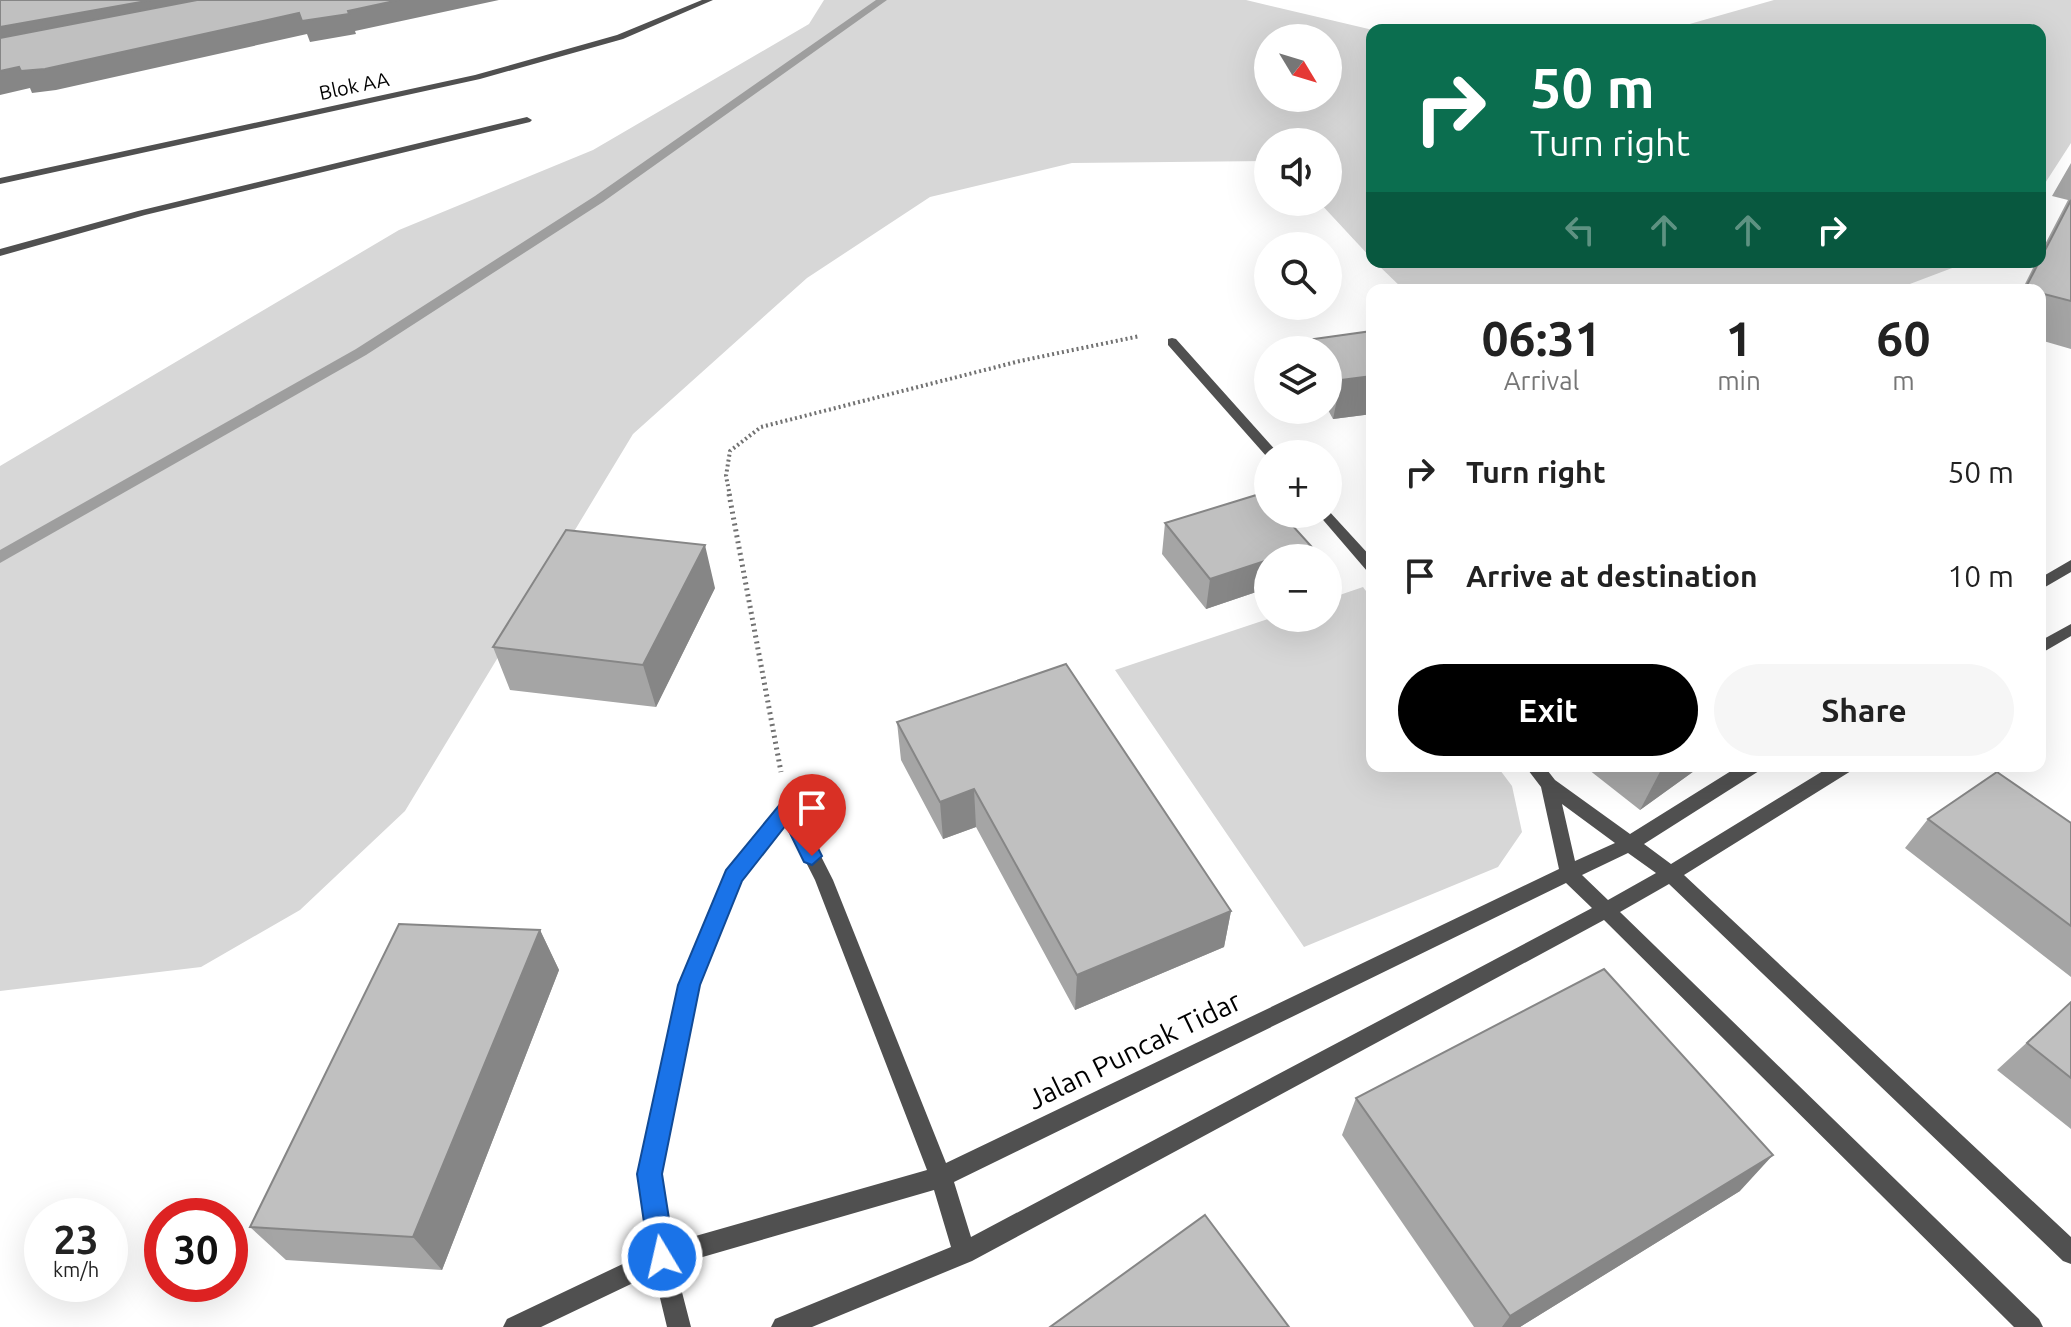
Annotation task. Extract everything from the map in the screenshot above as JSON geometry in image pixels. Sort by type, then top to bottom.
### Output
[{"type":"street","name":"Blok AA","points":[[0,181],[477,77],[620,37],[709,0]]},
{"type":"street","points":[[0,253],[142,213],[527,120]]},
{"type":"street","points":[[1172,342],[1260,440]]},
{"type":"street","points":[[1337,528],[1366,560]]},
{"type":"street","points":[[2046,581],[2071,565]]},
{"type":"street","points":[[2046,644],[2071,629]]},
{"type":"street","points":[[1539,772],[1549,785],[1633,842],[1671,874],[2071,1253]]},
{"type":"street","name":"Jalan Puncak Tidar","points":[[515,1327],[662,1257],[941,1177],[1633,842],[1744,772]]},
{"type":"street","points":[[783,1327],[964,1253],[1671,874],[1835,772]]},
{"type":"street","points":[[1549,785],[1569,874],[2031,1327]]},
{"type":"street","points":[[679,1327],[662,1257],[649,1174],[689,985],[734,876],[788,808],[824,880],[941,1177],[964,1253]]},
{"type":"path","points":[[788,808],[726,476],[726,457],[739,440],[761,427],[1110,341],[1152,335],[1172,342]]},
{"type":"shaded area","points":[[824,0],[1246,0],[1366,28],[1366,253],[1332,216],[1342,216],[1342,128],[1254,128],[1254,161],[1072,163],[930,197],[807,278],[633,434],[405,811],[300,910],[201,967],[0,991],[0,466],[399,230],[593,150],[809,24]]},
{"type":"shaded area","points":[[1774,0],[2071,0],[2071,143],[2046,182],[2046,24],[1690,24]]},
{"type":"shaded area","points":[[1381,268],[1952,268],[1910,284],[1398,284]]},
{"type":"shaded area","points":[[1363,587],[1366,591],[1366,772],[1502,772],[1512,786],[1522,832],[1498,867],[1304,947],[1115,670],[1254,624],[1254,632],[1342,632],[1342,594]]},
{"type":"building","points":[[0,0],[152,0],[0,27]]},
{"type":"building","points":[[197,0],[399,0],[348,11],[349,14],[302,21],[299,13],[45,69],[21,71],[19,67],[0,71],[0,38]]},
{"type":"building","points":[[2071,200],[2071,301],[2046,295],[2046,284],[2028,284],[2036,268],[2046,268],[2046,248]]},
{"type":"building","points":[[1366,332],[1366,377],[1342,380],[1342,336],[1336,336]]},
{"type":"building","points":[[1254,496],[1254,528],[1295,528],[1309,544],[1254,544],[1254,565],[1210,579],[1165,523]]},
{"type":"building","points":[[566,530],[705,545],[643,665],[493,647]]},
{"type":"building","points":[[1066,664],[1231,911],[1077,975],[974,789],[940,802],[897,722]]},
{"type":"building","points":[[1997,772],[2071,823],[2071,926],[1928,819]]},
{"type":"building","points":[[399,924],[540,930],[413,1237],[250,1227]]},
{"type":"building","points":[[1604,969],[1773,1155],[1510,1316],[1356,1098]]},
{"type":"building","points":[[2071,1002],[2071,1078],[2027,1043]]},
{"type":"building","points":[[1205,1215],[1289,1327],[1050,1327]]},
{"type":"waterway","points":[[0,557],[361,352],[599,199],[882,0]]},
{"type":"route","points":[[662,1257],[649,1174],[689,985],[734,876],[788,808],[812,856]]}]
